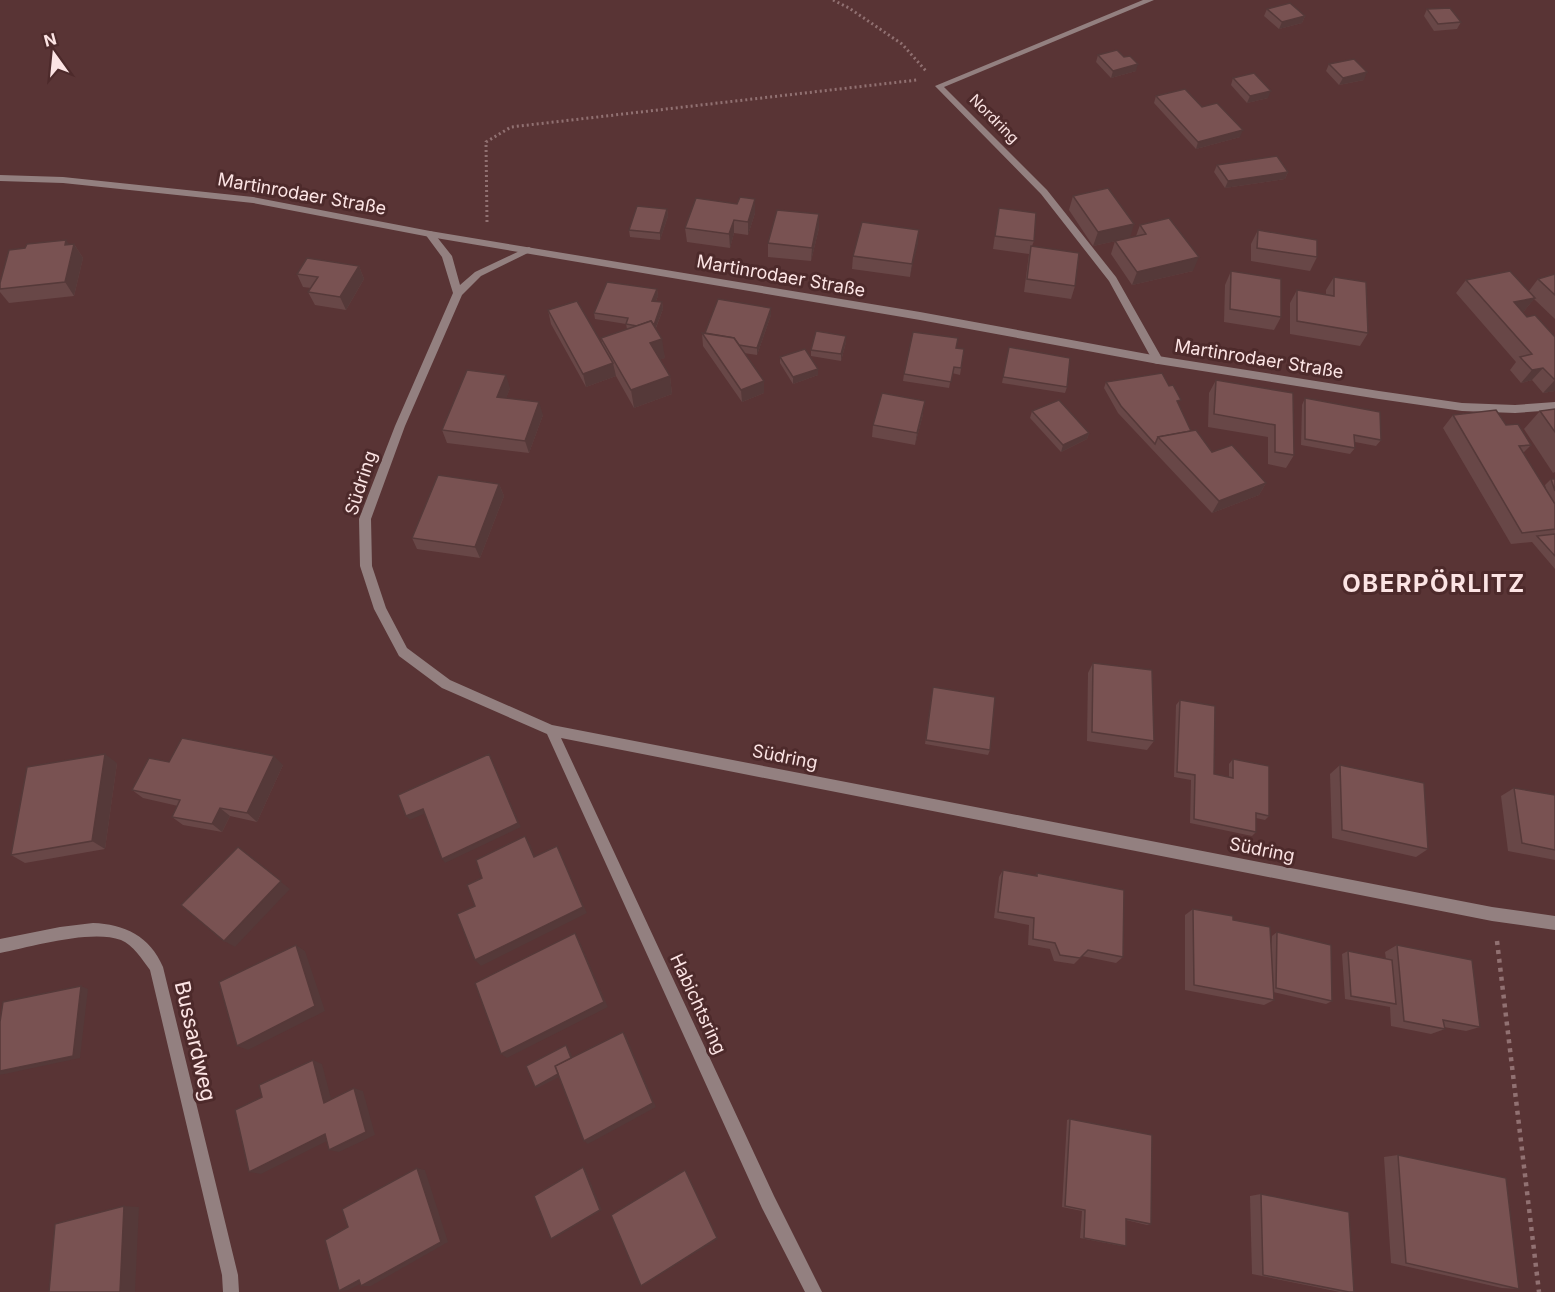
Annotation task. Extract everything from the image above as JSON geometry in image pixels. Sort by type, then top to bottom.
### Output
[{"type":"street","name":"Nordring","points":[[1150,0],[939,86],[1044,192],[1113,279],[1158,360]]},
{"type":"street","name":"Martinrodaer Straße","points":[[0,178],[63,180],[253,200],[430,234],[920,316],[1158,360],[1462,407],[1515,410],[1555,406]]},
{"type":"street","points":[[430,234],[447,256],[458,293]]},
{"type":"street","name":"Südring","points":[[529,250],[478,274],[458,293],[399,426],[365,519],[366,566],[380,609],[403,652],[446,684],[551,730],[1492,914],[1555,923]]},
{"type":"street","name":"Habichtsring","points":[[551,730],[768,1202],[814,1292]]},
{"type":"street","name":"Bussardweg","points":[[0,946],[80,931],[120,933],[141,945],[156,968],[230,1275],[231,1292]]},
{"type":"path","points":[[833,0],[903,44],[933,78]]},
{"type":"path","points":[[483,243],[488,218],[486,142],[511,127],[921,80]]},
{"type":"path","points":[[1492,914],[1539,1292]]},
{"type":"building","points":[[1290,3],[1305,16],[1282,22],[1267,9]]},
{"type":"building","points":[[1450,8],[1461,22],[1438,24],[1427,9]]},
{"type":"building","points":[[1117,50],[1124,57],[1130,56],[1138,64],[1113,71],[1098,55]]},
{"type":"building","points":[[1354,59],[1367,72],[1343,78],[1329,64]]},
{"type":"building","points":[[1254,73],[1271,91],[1250,96],[1233,78]]},
{"type":"building","points":[[1185,89],[1202,107],[1217,103],[1243,130],[1198,142],[1156,96]]},
{"type":"building","points":[[1277,156],[1288,172],[1228,181],[1217,165]]},
{"type":"building","points":[[1108,188],[1134,224],[1098,232],[1073,196]]},
{"type":"building","points":[[740,197],[755,199],[748,222],[734,220],[729,234],[685,228],[696,198],[737,204]]},
{"type":"building","points":[[637,206],[667,209],[660,233],[629,230]]},
{"type":"building","points":[[999,208],[1036,213],[1034,241],[995,236]]},
{"type":"building","points":[[777,210],[819,214],[812,248],[768,243]]},
{"type":"building","points":[[1169,218],[1199,257],[1137,272],[1115,241],[1146,234],[1140,225]]},
{"type":"building","points":[[862,222],[919,230],[912,264],[853,256]]},
{"type":"building","points":[[1258,230],[1317,240],[1317,257],[1257,248]]},
{"type":"building","points":[[66,240],[65,245],[74,244],[65,282],[0,289],[9,250],[25,248],[27,244]]},
{"type":"building","points":[[1031,246],[1079,253],[1075,286],[1027,279]]},
{"type":"building","points":[[307,258],[359,266],[340,297],[308,292],[318,277],[297,274]]},
{"type":"building","points":[[1231,271],[1281,279],[1281,317],[1230,309]]},
{"type":"building","points":[[1510,271],[1535,298],[1514,302],[1527,317],[1535,315],[1555,337],[1555,380],[1543,368],[1532,370],[1520,357],[1532,354],[1466,280]]},
{"type":"building","points":[[1555,274],[1555,295],[1538,279]]},
{"type":"building","points":[[1334,277],[1366,282],[1368,333],[1297,321],[1297,290],[1334,296]]},
{"type":"building","points":[[607,282],[657,289],[652,301],[662,302],[654,325],[651,321],[637,326],[626,324],[628,318],[594,313]]},
{"type":"building","points":[[718,299],[771,308],[757,348],[739,345],[734,338],[705,333]]},
{"type":"building","points":[[577,301],[613,363],[583,374],[548,310]]},
{"type":"building","points":[[651,321],[662,339],[650,343],[670,376],[631,390],[601,338]]},
{"type":"building","points":[[816,331],[846,336],[841,354],[811,350]]},
{"type":"building","points":[[913,332],[958,338],[956,348],[964,349],[961,368],[954,367],[951,382],[904,374]]},
{"type":"building","points":[[702,333],[734,338],[764,381],[741,390]]},
{"type":"building","points":[[1009,347],[1070,358],[1067,387],[1003,377]]},
{"type":"building","points":[[805,349],[818,369],[793,377],[780,357]]},
{"type":"building","points":[[467,370],[506,375],[497,397],[539,402],[525,441],[442,430]]},
{"type":"building","points":[[1162,373],[1169,386],[1173,385],[1181,400],[1177,401],[1191,431],[1158,437],[1155,444],[1121,406],[1106,382]]},
{"type":"building","points":[[1216,380],[1293,393],[1294,455],[1275,452],[1275,425],[1214,414]]},
{"type":"building","points":[[882,393],[925,401],[917,433],[873,425]]},
{"type":"building","points":[[1305,398],[1380,412],[1381,440],[1354,435],[1355,448],[1305,439]]},
{"type":"building","points":[[1059,400],[1089,433],[1063,445],[1032,411]]},
{"type":"building","points":[[1555,409],[1555,432],[1540,411]]},
{"type":"building","points":[[1496,410],[1506,425],[1518,424],[1531,445],[1519,446],[1555,504],[1555,529],[1522,533],[1453,415]]},
{"type":"building","points":[[1196,430],[1212,452],[1232,445],[1266,483],[1219,501],[1158,437]]},
{"type":"building","points":[[438,475],[499,484],[475,547],[412,538]]},
{"type":"building","points":[[1551,479],[1555,479],[1555,491]]},
{"type":"building","points":[[1555,534],[1555,556],[1537,536]]},
{"type":"building","points":[[1093,663],[1152,670],[1154,741],[1092,732]]},
{"type":"building","points":[[933,687],[995,697],[990,750],[926,740]]},
{"type":"building","points":[[1180,700],[1215,706],[1214,774],[1233,778],[1233,759],[1269,766],[1269,816],[1256,813],[1256,832],[1194,819],[1195,775],[1177,772]]},
{"type":"building","points":[[182,738],[274,756],[247,813],[220,808],[212,824],[172,817],[180,800],[132,790],[149,758],[169,762]]},
{"type":"building","points":[[105,754],[92,841],[11,855],[27,767]]},
{"type":"building","points":[[489,754],[518,823],[442,859],[423,809],[406,816],[398,795]]},
{"type":"building","points":[[1340,765],[1424,783],[1428,849],[1342,830]]},
{"type":"building","points":[[1514,788],[1555,795],[1555,850],[1522,843]]},
{"type":"building","points":[[525,836],[534,857],[557,846],[583,907],[475,960],[457,914],[475,906],[467,885],[482,878],[476,860]]},
{"type":"building","points":[[238,847],[281,881],[224,941],[181,905]]},
{"type":"building","points":[[1003,870],[1037,876],[1037,873],[1124,890],[1123,957],[1088,950],[1080,958],[1060,955],[1055,943],[1033,939],[1034,918],[998,912]]},
{"type":"building","points":[[1193,909],[1233,916],[1233,920],[1270,927],[1274,1000],[1194,985]]},
{"type":"building","points":[[1277,932],[1331,945],[1332,1001],[1276,988]]},
{"type":"building","points":[[575,933],[604,1002],[501,1054],[475,983]]},
{"type":"building","points":[[296,945],[315,1006],[237,1046],[219,982]]},
{"type":"building","points":[[1397,945],[1472,960],[1480,1027],[1443,1020],[1445,1029],[1404,1021]]},
{"type":"building","points":[[1348,951],[1392,960],[1396,1004],[1351,996]]},
{"type":"building","points":[[81,986],[73,1056],[0,1071],[0,1022],[3,1002]]},
{"type":"building","points":[[623,1032],[653,1103],[584,1141],[555,1066]]},
{"type":"building","points":[[566,1045],[571,1058],[555,1066],[558,1074],[535,1087],[526,1066]]},
{"type":"building","points":[[313,1060],[324,1103],[354,1088],[366,1132],[329,1150],[325,1134],[249,1172],[235,1110],[262,1097],[259,1085]]},
{"type":"building","points":[[1070,1119],[1152,1135],[1151,1224],[1126,1219],[1126,1246],[1084,1238],[1085,1210],[1065,1206]]},
{"type":"building","points":[[1398,1155],[1506,1178],[1519,1289],[1406,1263]]},
{"type":"building","points":[[583,1167],[600,1210],[551,1239],[534,1196]]},
{"type":"building","points":[[417,1168],[441,1242],[361,1286],[359,1280],[339,1291],[325,1240],[348,1227],[342,1209]]},
{"type":"building","points":[[685,1170],[717,1238],[641,1286],[611,1215]]},
{"type":"building","points":[[1261,1194],[1349,1212],[1354,1292],[1263,1275]]},
{"type":"building","points":[[124,1206],[120,1292],[49,1292],[55,1224]]},
{"type":"district","name":"OBERPÖRLITZ","points":[[1434,584]]}]
